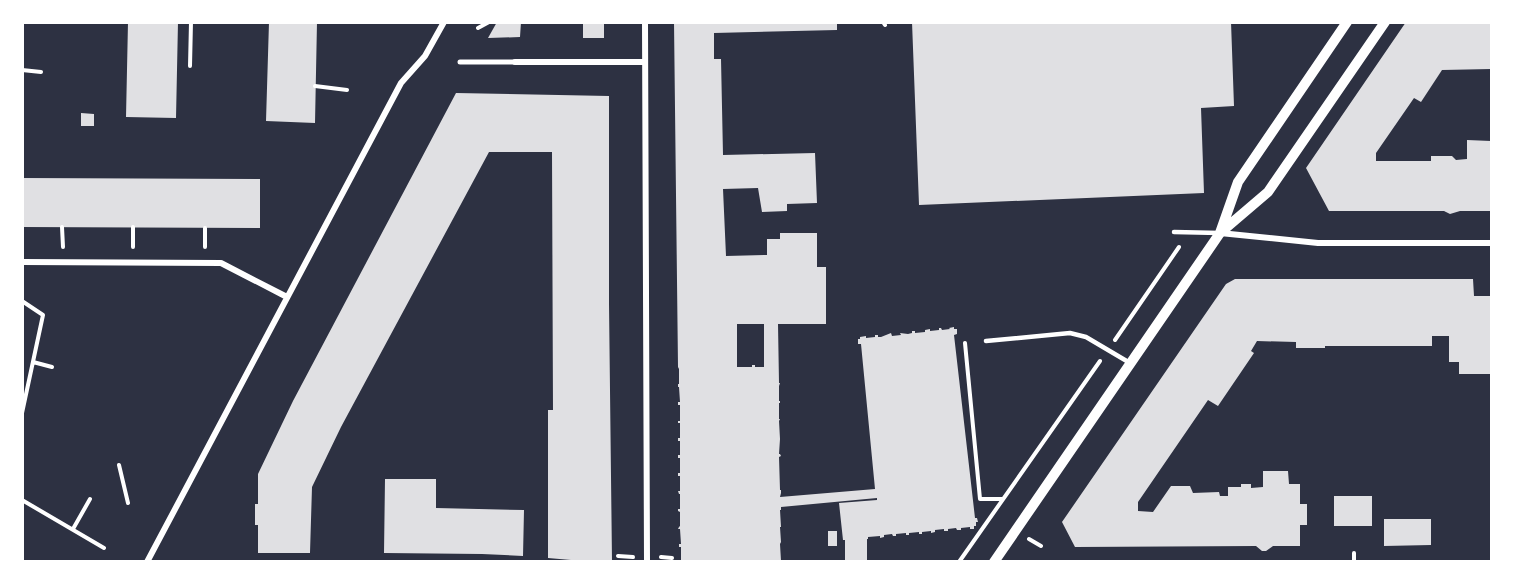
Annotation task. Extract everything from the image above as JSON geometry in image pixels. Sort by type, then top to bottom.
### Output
[{"type":"street","points":[[147,561],[401,83],[425,56],[444,22]]},
{"type":"street","points":[[645,22],[647,561]]},
{"type":"street","points":[[994,561],[1220,233],[1238,182],[1347,22]]},
{"type":"street","points":[[1220,233],[1268,192],[1385,22]]},
{"type":"street","points":[[460,62],[645,62]]},
{"type":"street","points":[[1220,233],[1318,243],[1491,243]]},
{"type":"street","points":[[22,262],[221,262],[287,297]]},
{"type":"lane","points":[[1174,232],[1220,233]]},
{"type":"lane","points":[[987,341],[1070,333],[1086,337],[1131,363]]},
{"type":"path","points":[[190,66],[191,22]]},
{"type":"path","points":[[478,28],[489,22]]},
{"type":"path","points":[[22,70],[41,72]]},
{"type":"path","points":[[315,86],[347,90]]},
{"type":"path","points":[[63,227],[63,247]]},
{"type":"path","points":[[133,228],[133,247]]},
{"type":"path","points":[[205,228],[205,247]]},
{"type":"path","points":[[959,561],[1189,233]]},
{"type":"path","points":[[22,301],[43,315],[22,413]]},
{"type":"path","points":[[965,344],[980,499],[1004,499]]},
{"type":"path","points":[[33,362],[52,367]]},
{"type":"path","points":[[119,465],[128,503]]},
{"type":"path","points":[[73,529],[90,499]]},
{"type":"path","points":[[22,500],[104,548]]},
{"type":"path","points":[[1354,553],[1354,561]]},
{"type":"building","points":[[128,22],[178,22],[176,118],[126,117]]},
{"type":"building","points":[[269,22],[317,22],[315,123],[266,121]]},
{"type":"building","points":[[497,22],[521,22],[520,37],[488,38]]},
{"type":"building","points":[[583,22],[604,22],[604,38],[583,38]]},
{"type":"building","points":[[674,22],[837,22],[837,30],[714,33],[714,59],[721,59],[723,155],[815,153],[817,203],[787,204],[787,211],[762,212],[758,188],[723,189],[726,256],[767,255],[767,239],[780,239],[780,233],[817,233],[817,267],[826,267],[826,324],[778,324],[780,497],[875,489],[861,344],[858,344],[858,339],[866,336],[866,338],[875,337],[875,335],[881,337],[891,333],[892,336],[912,333],[912,331],[915,333],[954,327],[957,329],[957,334],[954,335],[975,518],[978,522],[976,526],[974,529],[970,527],[957,530],[956,528],[948,529],[948,531],[935,530],[931,533],[931,531],[922,532],[922,534],[919,532],[909,533],[909,535],[906,533],[896,534],[896,536],[884,535],[880,538],[880,536],[868,537],[867,561],[845,561],[845,540],[843,540],[839,503],[877,500],[877,498],[781,507],[781,561],[681,561],[680,529],[678,529],[680,526],[678,509],[680,509],[680,494],[678,491],[680,491],[680,476],[678,473],[680,473],[680,458],[678,455],[680,455],[680,441],[678,438],[680,438],[680,423],[678,421],[680,421],[680,405],[678,402],[680,402]],"holes":[[[737,324],[764,324],[764,367],[755,367],[755,365],[737,367]]]},
{"type":"building","points":[[912,22],[1231,22],[1234,106],[1201,108],[1204,193],[919,205]]},
{"type":"building","points":[[1406,22],[1491,22],[1491,69],[1442,70],[1421,102],[1414,98],[1376,153],[1376,161],[1431,161],[1431,156],[1452,156],[1456,160],[1467,159],[1467,140],[1491,141],[1491,211],[1460,211],[1450,214],[1444,211],[1329,211],[1306,168]]},
{"type":"building","points":[[456,93],[609,96],[612,561],[571,561],[548,558],[548,410],[553,410],[552,152],[489,152],[341,427],[312,487],[310,553],[258,553],[255,504],[258,504],[258,474],[293,401]]},
{"type":"building","points":[[81,113],[94,114],[94,126],[81,126]]},
{"type":"building","points":[[22,178],[260,179],[260,228],[22,227]]},
{"type":"building","points":[[1235,279],[1473,279],[1474,296],[1491,296],[1491,374],[1459,374],[1459,362],[1449,362],[1449,336],[1432,336],[1432,346],[1296,348],[1296,342],[1257,341],[1251,351],[1254,353],[1218,406],[1208,400],[1138,502],[1138,511],[1153,512],[1171,486],[1190,486],[1193,493],[1219,492],[1220,496],[1228,496],[1228,487],[1251,484],[1251,488],[1263,487],[1263,471],[1288,471],[1289,484],[1300,484],[1300,504],[1307,504],[1307,525],[1300,525],[1300,546],[1273,546],[1266,551],[1256,546],[1075,547],[1062,522],[1226,284]]},
{"type":"building","points":[[385,479],[436,479],[436,508],[524,510],[523,556],[384,553]]},
{"type":"building","points":[[1334,496],[1372,496],[1372,526],[1334,526]]},
{"type":"building","points":[[1384,519],[1431,519],[1431,545],[1384,546]]},
{"type":"building","points":[[828,531],[837,531],[837,546],[828,546]]}]
